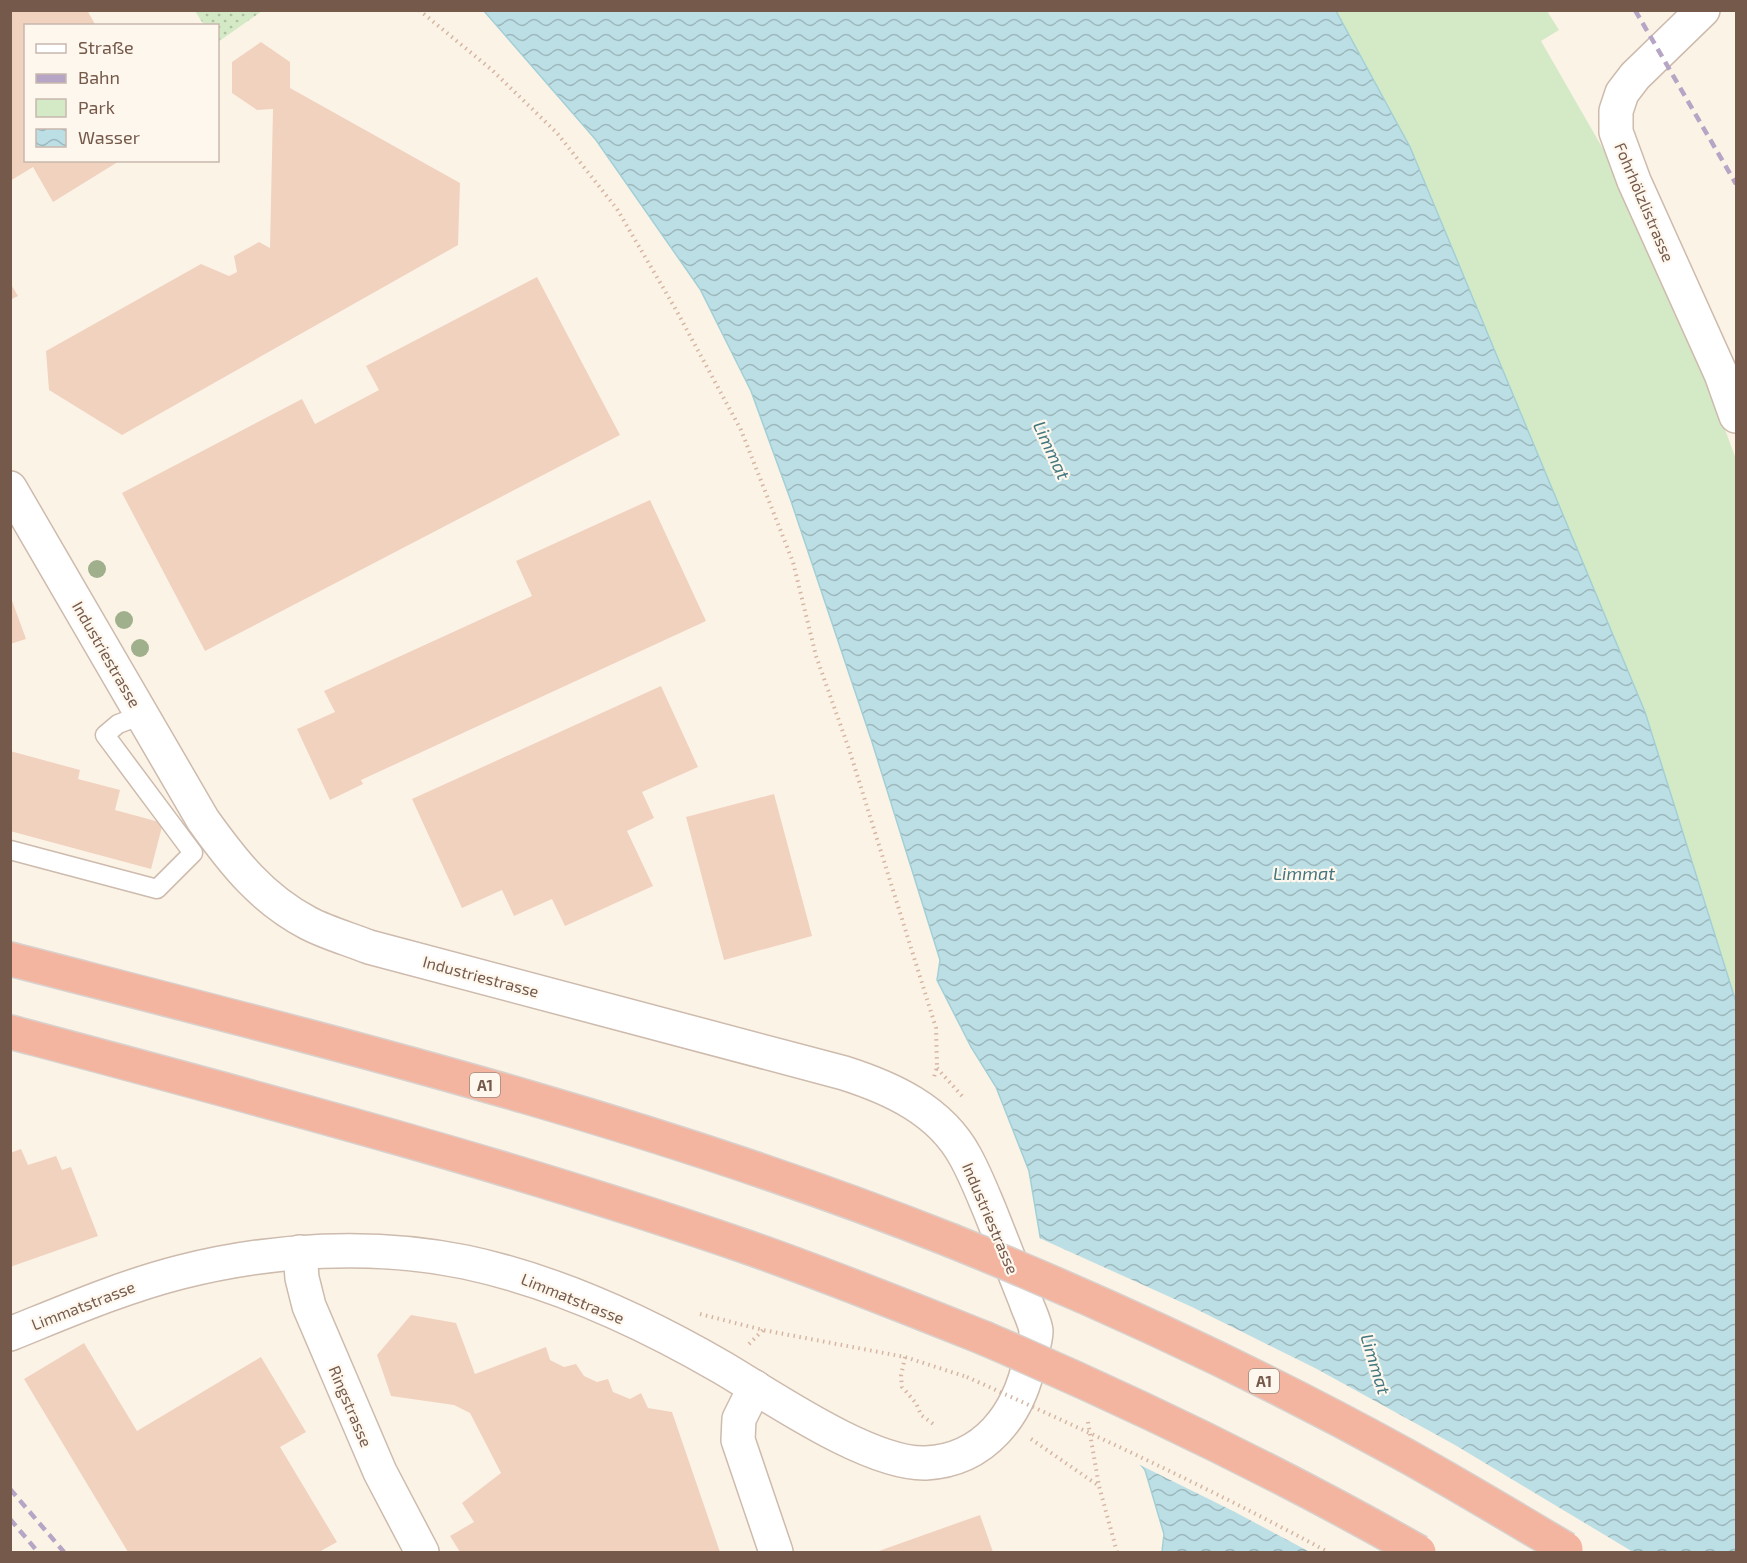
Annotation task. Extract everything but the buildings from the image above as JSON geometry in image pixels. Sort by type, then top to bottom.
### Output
[{"type":"highway","name":"A1","points":[[10,959],[418,1066],[603,1119],[853,1202],[1089,1298],[1246,1372],[1407,1456],[1572,1552]]},
{"type":"highway","points":[[10,1032],[409,1140],[603,1199],[815,1271],[984,1338],[1120,1398],[1212,1442],[1419,1552]]},
{"type":"street","name":"Fohrhölzlistrasse","points":[[1703,10],[1635,76],[1622,93],[1616,111],[1616,132],[1634,181],[1721,374],[1737,416]]},
{"type":"street","name":"Industriestrasse","points":[[10,488],[202,820],[234,863],[270,899],[309,924],[369,947],[844,1073],[897,1093],[924,1110],[946,1129],[963,1153],[1000,1235],[1036,1330]]},
{"type":"street","name":"Limmatstrasse","points":[[10,1334],[142,1283],[234,1260],[300,1252],[376,1251],[412,1254],[464,1262],[519,1276],[568,1294],[669,1339],[823,1426],[878,1453],[912,1462],[929,1463],[955,1457],[978,1447],[993,1436],[1015,1407],[1027,1375],[1036,1330]]},
{"type":"street","name":"Ringstrasse","points":[[300,1252],[302,1278],[309,1305],[380,1472],[422,1552]]},
{"type":"street","points":[[755,1387],[739,1419],[738,1440],[776,1552]]},
{"type":"lane","points":[[10,850],[157,890],[193,853],[105,735],[118,724],[142,715]]},
{"type":"path","points":[[419,10],[492,70],[557,133],[616,209],[675,308],[741,430],[793,562],[816,656],[849,749],[936,1028],[937,1067]]},
{"type":"path","points":[[696,1313],[753,1328],[905,1357],[967,1377],[1088,1431],[1198,1484],[1328,1552]]},
{"type":"path","points":[[905,1357],[901,1376],[902,1387],[916,1403],[921,1415],[941,1431],[955,1457]]},
{"type":"path","points":[[1005,1421],[1099,1486],[1118,1552]]},
{"type":"green space","points":[[195,11],[262,11],[219,41],[219,24],[203,24]]},
{"type":"green space","points":[[1336,11],[1547,11],[1559,30],[1541,41],[1618,175],[1702,368],[1736,459],[1736,1002],[1645,712],[1410,147]]},
{"type":"water","name":"Limmat","points":[[484,11],[1336,11],[1410,147],[1645,712],[1736,1002],[1736,1552],[1162,1552],[1164,1534],[1145,1470],[1116,1435],[1060,1268],[1041,1242],[1029,1171],[996,1087],[971,1047],[937,980],[940,960],[872,742],[791,501],[751,391],[700,289],[596,140]]},
{"type":"pier","points":[[1037,1237],[1192,1307],[1315,1368],[1455,1445],[1633,1552],[1310,1552],[1136,1463],[1113,1436],[1057,1269]]},
{"type":"railway","points":[[1635,10],[1736,184]]},
{"type":"railway","points":[[10,1489],[64,1552]]},
{"type":"railway","points":[[10,1519],[38,1552]]}]
